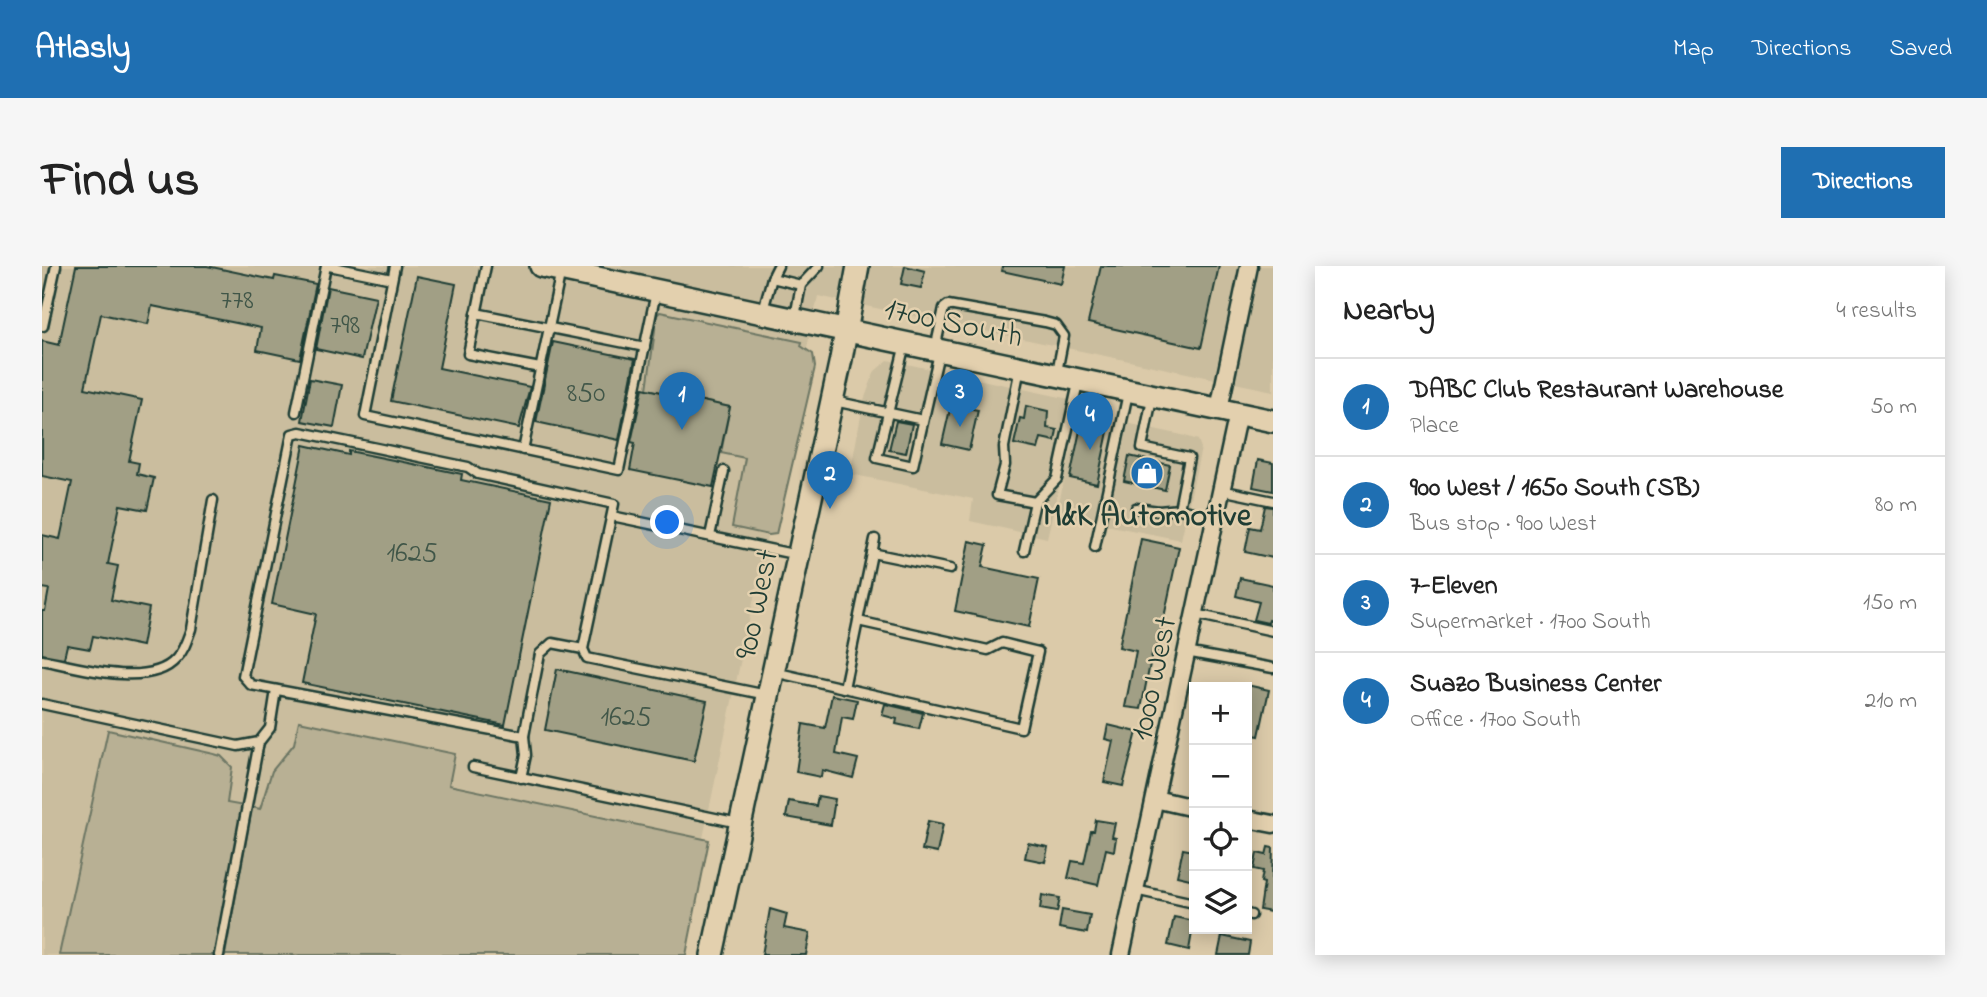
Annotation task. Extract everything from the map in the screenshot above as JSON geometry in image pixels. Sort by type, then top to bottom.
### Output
[{"type":"street","name":"900 West","points":[[712,955],[832,400],[858,266]]},
{"type":"street","name":"1000 West","points":[[1121,955],[1216,517],[1228,411],[1250,266]]},
{"type":"street","name":"1700 South","points":[[548,267],[1273,421]]},
{"type":"street","points":[[1155,799],[1189,807]]},
{"type":"street","points":[[1252,820],[1273,824]]},
{"type":"lane","points":[[43,326],[56,266]]},
{"type":"lane","points":[[296,412],[328,266],[392,279]]},
{"type":"lane","points":[[395,266],[365,416],[619,470],[656,290]]},
{"type":"lane","points":[[485,266],[468,354],[540,368]]},
{"type":"lane","points":[[762,313],[778,266]]},
{"type":"lane","points":[[795,320],[801,285],[819,266]]},
{"type":"lane","points":[[523,450],[549,328],[548,267]]},
{"type":"lane","points":[[772,278],[801,285]]},
{"type":"lane","points":[[905,343],[877,458],[913,466],[944,308],[948,305],[1056,325],[1064,336],[1056,375]]},
{"type":"lane","points":[[476,313],[645,347]]},
{"type":"lane","points":[[1020,368],[997,495],[1035,502]]},
{"type":"lane","points":[[1024,551],[1035,502],[1057,479],[1079,380]]},
{"type":"lane","points":[[1095,547],[1129,390]]},
{"type":"lane","points":[[1153,395],[1143,448],[1189,458],[1179,509]]},
{"type":"lane","points":[[832,400],[923,420]]},
{"type":"lane","points":[[524,736],[251,685],[243,676],[292,434],[300,432],[468,467],[478,474],[614,504],[583,649],[587,658],[767,695]]},
{"type":"lane","points":[[710,536],[724,471]]},
{"type":"lane","points":[[1221,490],[1273,501]]},
{"type":"lane","points":[[42,660],[96,671],[128,674],[148,674],[175,661],[184,649],[191,629],[214,499]]},
{"type":"lane","points":[[1136,508],[1158,511],[1179,509],[1216,517]]},
{"type":"lane","points":[[612,516],[797,555]]},
{"type":"lane","points":[[844,688],[875,539]]},
{"type":"lane","points":[[872,553],[950,569]]},
{"type":"lane","points":[[1195,614],[1273,631]]},
{"type":"lane","points":[[772,671],[1021,727],[1038,652],[1002,643],[989,650],[858,621]]},
{"type":"lane","points":[[521,778],[526,755],[524,736],[541,654],[552,643],[583,649]]},
{"type":"lane","points":[[1186,652],[1273,668]]},
{"type":"lane","points":[[219,955],[259,742],[270,728],[276,690]]},
{"type":"lane","points":[[42,704],[238,746],[259,742]]},
{"type":"lane","points":[[473,767],[739,823]]},
{"type":"lane","points":[[1135,890],[1189,902]]},
{"type":"shaded area","points":[[42,266],[1273,266],[1273,391],[818,296],[703,838],[450,784],[414,955],[42,955]]},
{"type":"shaded area","points":[[660,312],[802,342],[801,346],[813,354],[815,367],[776,534],[732,527],[745,458],[721,453],[730,407],[647,389],[657,315]]},
{"type":"shaded area","points":[[888,360],[1079,401],[1047,538],[970,521],[973,499],[850,474],[864,400],[875,371]]},
{"type":"shaded area","points":[[1080,413],[1198,440],[1201,448],[1181,540],[1056,515]]},
{"type":"shaded area","points":[[299,721],[455,754],[449,785],[709,840],[686,955],[225,955],[252,807],[260,809],[272,771],[294,744]]},
{"type":"shaded area","points":[[108,730],[221,756],[232,767],[227,803],[244,806],[215,955],[59,955]]},
{"type":"building","points":[[76,266],[207,266],[274,280],[275,276],[316,284],[300,359],[257,350],[261,328],[152,306],[148,324],[101,314],[85,388],[142,400],[129,461],[139,463],[137,474],[154,478],[147,510],[120,505],[108,564],[118,566],[111,600],[149,608],[142,646],[93,636],[90,649],[67,645],[64,658],[42,654],[42,611],[45,611],[49,589],[42,588],[42,535],[60,539],[72,482],[42,476],[42,341],[59,345]]},
{"type":"building","points":[[905,266],[925,271],[921,288],[901,284]]},
{"type":"building","points":[[1003,266],[1065,266],[1061,284],[1002,271]]},
{"type":"building","points":[[1101,266],[1219,266],[1201,348],[1088,323]]},
{"type":"building","points":[[417,276],[456,284],[439,368],[530,387],[519,428],[391,401]]},
{"type":"building","points":[[328,287],[376,297],[362,359],[316,349]]},
{"type":"building","points":[[553,342],[635,359],[619,440],[536,422]]},
{"type":"building","points":[[310,379],[342,385],[334,427],[302,421]]},
{"type":"building","points":[[643,388],[730,407],[713,487],[630,470],[635,443],[631,442]]},
{"type":"building","points":[[951,405],[978,410],[969,450],[942,444]]},
{"type":"building","points":[[1026,406],[1048,411],[1047,428],[1057,430],[1055,441],[1041,438],[1038,449],[1014,444],[1020,418],[1024,419]]},
{"type":"building","points":[[1083,416],[1110,422],[1097,484],[1070,478]]},
{"type":"building","points":[[896,421],[912,424],[906,453],[889,450]]},
{"type":"building","points":[[304,445],[349,455],[349,451],[462,474],[461,480],[551,499],[505,725],[302,683],[316,614],[272,604]]},
{"type":"building","name":"M&K Automotive","points":[[1129,456],[1170,465],[1165,490],[1124,481]]},
{"type":"building","points":[[1258,460],[1273,463],[1273,491],[1253,487]]},
{"type":"building","points":[[1265,506],[1273,507],[1273,558],[1245,552],[1250,527],[1260,529]]},
{"type":"building","points":[[1141,539],[1179,547],[1156,655],[1152,654],[1141,709],[1125,707],[1136,651],[1119,647]]},
{"type":"building","points":[[969,541],[987,545],[982,567],[1039,579],[1029,627],[955,611]]},
{"type":"building","points":[[1240,578],[1273,585],[1273,621],[1269,620],[1268,623],[1254,620],[1259,602],[1236,596]]},
{"type":"building","points":[[557,669],[707,701],[694,761],[545,730]]},
{"type":"building","points":[[1252,686],[1269,690],[1259,736],[1252,735]]},
{"type":"building","points":[[832,695],[857,700],[853,719],[842,717],[836,754],[858,759],[853,778],[822,770],[821,777],[796,772],[803,724],[825,728]]},
{"type":"building","points":[[885,704],[923,713],[919,729],[896,724],[897,719],[882,715]]},
{"type":"building","points":[[1108,725],[1137,732],[1123,786],[1104,782],[1113,741],[1105,739]]},
{"type":"building","points":[[818,796],[835,799],[831,825],[786,817],[789,801],[816,806]]},
{"type":"building","points":[[1096,820],[1115,823],[1112,837],[1116,838],[1114,851],[1106,849],[1098,885],[1068,878],[1072,861],[1084,863]]},
{"type":"building","points":[[928,821],[943,824],[937,853],[922,850]]},
{"type":"building","points":[[1028,843],[1048,847],[1045,862],[1025,858]]},
{"type":"building","points":[[1268,847],[1273,848],[1271,912],[1260,910],[1263,871],[1254,869],[1257,853],[1266,855]]},
{"type":"building","points":[[1183,849],[1189,850],[1189,879],[1177,876]]},
{"type":"building","points":[[1042,895],[1060,898],[1057,912],[1040,909]]},
{"type":"building","points":[[770,909],[787,914],[784,928],[810,933],[806,955],[762,955]]},
{"type":"building","points":[[1062,910],[1090,915],[1087,933],[1059,928]]},
{"type":"building","points":[[1174,917],[1189,920],[1189,934],[1192,934],[1189,950],[1168,945]]},
{"type":"building","points":[[1222,936],[1250,942],[1248,955],[1218,955]]},
{"type":"place","name":"7-Eleven","points":[[960,427]]},
{"type":"place","name":"DABC Club Restaurant Warehouse","points":[[682,430]]},
{"type":"place","name":"Suazo Business Center","points":[[1090,450]]},
{"type":"place","name":"M&K Automotive","points":[[1147,473]]},
{"type":"place","name":"900 West / 1650 South (SB)","points":[[830,509]]}]
